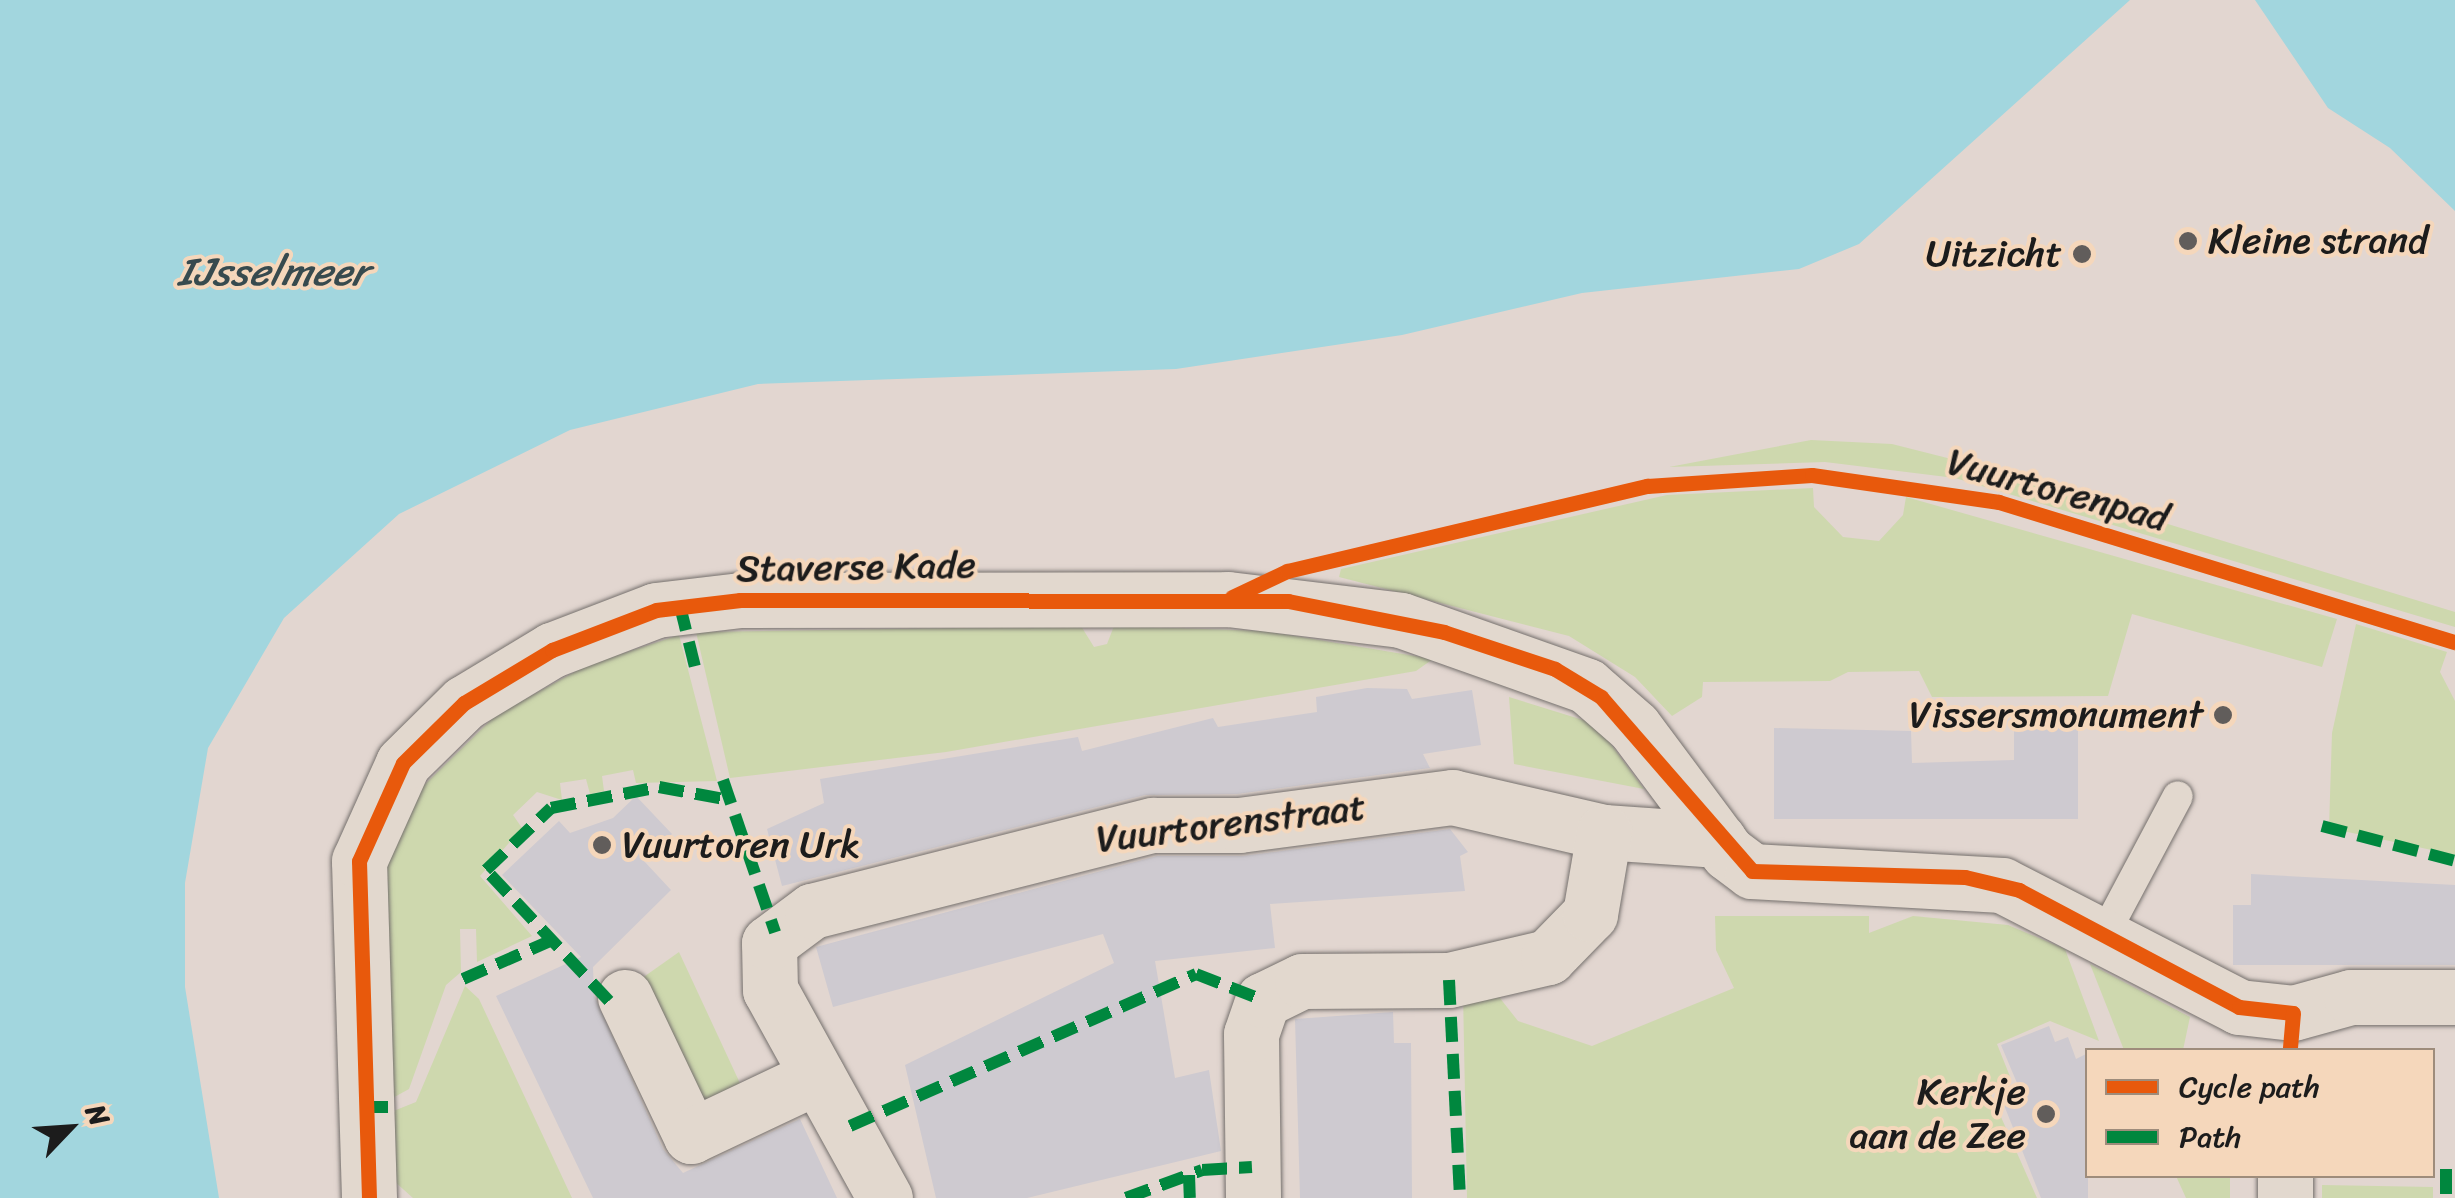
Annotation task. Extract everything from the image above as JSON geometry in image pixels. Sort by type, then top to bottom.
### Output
[{"type":"street","name":"Staverse Kade","points":[[369,1198],[357,888],[379,806],[426,736],[480,691],[577,638],[656,610],[740,600],[1014,596],[1273,601],[1373,614],[1572,676],[1634,728],[1719,840]]},
{"type":"street","name":"Vuurtorenstraat","points":[[818,1076],[782,1022],[766,957],[775,932],[812,911],[1153,825],[1239,825],[1452,798],[1604,832],[1719,840]]},
{"type":"street","points":[[1253,1198],[1251,1034],[1263,1000],[1302,981],[1449,980],[1548,957],[1590,914],[1604,832]]},
{"type":"street","points":[[1719,840],[1764,874],[2002,884],[2292,1032],[2351,997],[2455,997]]},
{"type":"street","points":[[626,997],[690,1136],[818,1076],[885,1198]]},
{"type":"lane","points":[[2104,935],[2178,796]]},
{"type":"green space","points":[[1811,440],[1892,444],[1975,465],[2455,612],[2455,627],[1955,478],[1825,462],[1669,467]]},
{"type":"green space","points":[[1813,488],[1814,507],[1843,537],[1879,541],[1903,515],[1906,497],[2337,619],[2322,667],[2132,614],[2108,696],[1932,697],[1919,671],[1848,672],[1830,681],[1703,682],[1702,697],[1672,716],[1635,677],[1569,636],[1339,577],[1341,569],[1667,495]]},
{"type":"green space","points":[[2356,624],[2447,652],[2440,672],[2455,701],[2455,855],[2329,828],[2332,733]]},
{"type":"green space","points":[[1081,626],[1094,647],[1107,644],[1114,626],[1266,631],[1433,659],[1416,671],[946,752],[730,778],[696,632]]},
{"type":"green space","points":[[679,635],[717,781],[636,783],[633,770],[602,776],[604,791],[590,794],[586,779],[560,783],[562,800],[537,792],[513,815],[522,828],[480,876],[532,936],[477,962],[476,929],[460,929],[461,972],[446,985],[409,1089],[389,1100],[385,871],[419,790],[496,715],[587,665]]},
{"type":"green space","points":[[1509,697],[1596,724],[1644,789],[1514,764]]},
{"type":"green space","points":[[1715,916],[1869,916],[1869,933],[1913,916],[2008,925],[2065,949],[2099,1041],[2050,1021],[1997,1044],[2011,1079],[1989,1090],[2037,1198],[1467,1198],[1463,993],[1492,988],[1518,1021],[1592,1046],[1734,988],[1716,950]]},
{"type":"green space","points":[[679,952],[745,1094],[704,1112],[638,981]]},
{"type":"green space","points":[[2090,964],[2190,1017],[2183,1048],[2123,1048]]},
{"type":"green space","points":[[465,986],[479,999],[572,1198],[413,1198],[394,1181],[391,1112],[416,1102]]},
{"type":"green space","points":[[2177,1178],[2230,1178],[2230,1198],[2186,1198]]},
{"type":"green space","points":[[2322,1185],[2433,1187],[2433,1198],[2322,1198]]},
{"type":"water","name":"IJsselmeer","points":[[0,0],[2130,0],[1859,244],[1799,269],[1582,293],[1402,335],[1176,369],[758,384],[570,430],[399,514],[284,618],[208,748],[185,883],[185,987],[219,1198],[0,1198]]},
{"type":"water","points":[[2255,0],[2455,0],[2455,211],[2390,148],[2328,108]]},
{"type":"building","points":[[1367,688],[1407,689],[1412,699],[1472,690],[1481,745],[1423,754],[1430,768],[1237,794],[1145,795],[782,886],[767,829],[824,803],[820,779],[1078,737],[1082,751],[1213,718],[1218,727],[1317,712],[1316,697]]},
{"type":"building","points":[[1774,728],[1911,731],[1912,763],[2014,760],[2014,728],[2078,728],[2078,819],[1774,819]]},
{"type":"building","points":[[636,796],[672,834],[644,861],[671,890],[593,967],[594,995],[663,1149],[683,1173],[800,1119],[837,1198],[593,1198],[496,996],[581,957],[502,875],[559,821],[570,833],[613,818]]},
{"type":"building","points":[[1450,829],[1468,852],[1460,856],[1465,891],[1270,904],[1275,948],[1155,961],[1175,1078],[1209,1070],[1221,1151],[1027,1198],[936,1198],[905,1065],[1114,963],[1103,934],[833,1007],[816,947],[1157,856],[1243,856]]},
{"type":"building","points":[[2251,874],[2455,885],[2455,965],[2233,965],[2233,905],[2251,905]]},
{"type":"building","points":[[1393,1012],[1394,1043],[1411,1043],[1412,1198],[1300,1198],[1295,1019]]},
{"type":"building","name":"Kerkje aan de Zee","points":[[2049,1026],[2055,1042],[2068,1037],[2076,1059],[2085,1054],[2088,1198],[2041,1198],[1998,1090],[2017,1083],[2001,1045]]},
{"type":"marked path","points":[[680,606],[695,667]]},
{"type":"marked path","points":[[723,780],[775,932]]},
{"type":"marked path","points":[[609,1001],[486,870],[551,808],[659,787],[729,800]]},
{"type":"marked path","points":[[2322,826],[2455,861]]},
{"type":"marked path","points":[[463,979],[550,941]]},
{"type":"marked path","points":[[850,1126],[1196,974],[1263,1000]]},
{"type":"marked path","points":[[1449,980],[1460,1198]]},
{"type":"marked path","points":[[363,1107],[397,1107]]},
{"type":"marked path","points":[[1126,1198],[1202,1170],[1252,1167]]},
{"type":"marked path","points":[[2446,1169],[2446,1198]]},
{"type":"marked path","points":[[1189,1175],[1190,1198]]},
{"type":"cycle path","name":"Vuurtorenpad","points":[[1232,597],[1287,571],[1647,486],[1812,475],[1999,502],[2455,642]]},
{"type":"cycle path","points":[[369,1198],[359,861],[403,763],[464,703],[552,650],[656,610],[740,600],[1288,601],[1444,632],[1555,669],[1601,697],[1752,871],[1965,877],[2019,890],[2239,1007],[2293,1013],[2290,1048]]},
{"type":"place","name":"Kleine strand","points":[[2188,241]]},
{"type":"place","name":"Uitzicht","points":[[2082,254]]},
{"type":"place","name":"Vissersmonument","points":[[2223,715]]},
{"type":"place","name":"Vuurtoren Urk","points":[[602,845]]},
{"type":"place","name":"Kerkje aan de Zee","points":[[2046,1114]]}]
